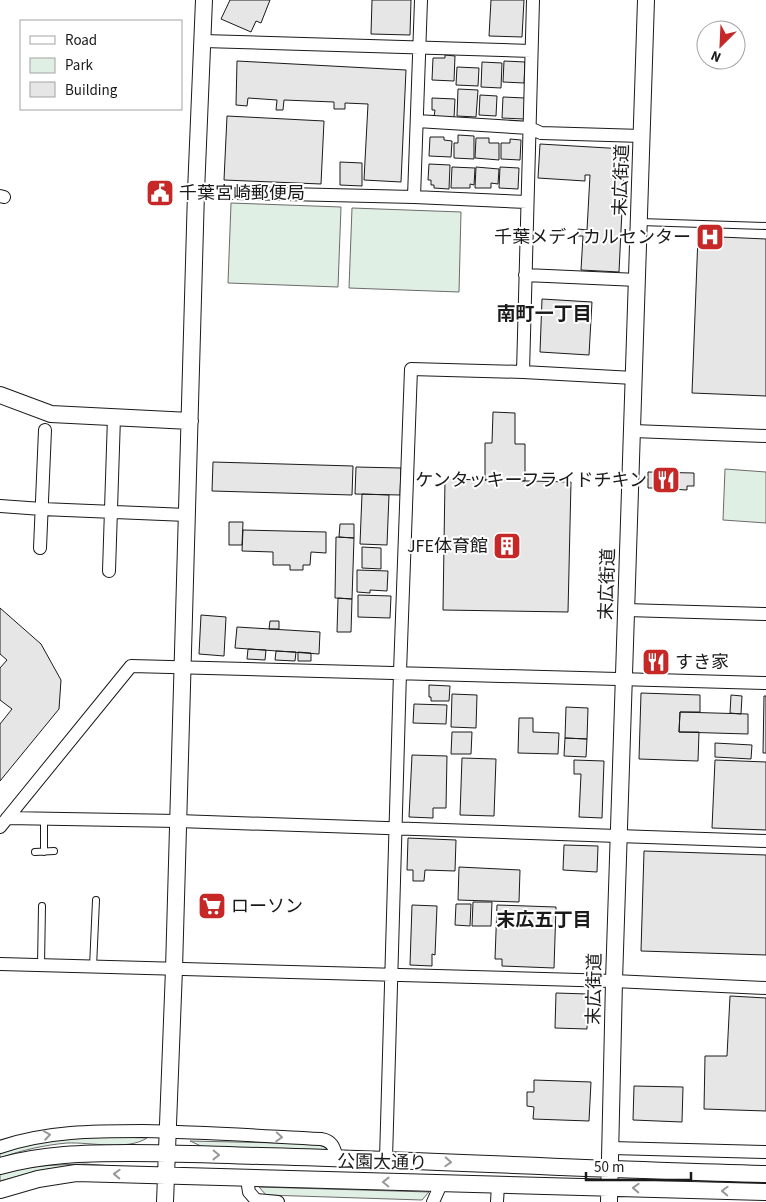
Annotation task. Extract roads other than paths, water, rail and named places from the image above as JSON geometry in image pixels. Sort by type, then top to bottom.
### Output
[{"type":"street","points":[[166,1202],[196,192],[204,0]]},
{"type":"street","points":[[414,197],[421,0]]},
{"type":"street","points":[[523,372],[533,0]]},
{"type":"street","name":"末広街道","points":[[609,1195],[614,982],[646,0]]},
{"type":"street","points":[[203,41],[531,52]]},
{"type":"street","points":[[417,122],[530,128],[541,133],[642,136]]},
{"type":"street","points":[[196,192],[414,197],[527,202]]},
{"type":"street","points":[[525,275],[638,280]]},
{"type":"street","points":[[386,1159],[411,369],[523,372],[634,378]]},
{"type":"street","points":[[0,395],[51,414],[190,421]]},
{"type":"street","points":[[109,571],[114,417]]},
{"type":"street","points":[[40,548],[45,430]]},
{"type":"street","points":[[633,431],[766,436]]},
{"type":"street","points":[[0,506],[42,510],[187,515]]},
{"type":"street","points":[[626,610],[766,614]]},
{"type":"street","points":[[3,823],[131,666],[400,672],[624,681],[766,683]]},
{"type":"street","points":[[3,823],[44,819],[178,821],[766,841]]},
{"type":"street","points":[[0,964],[766,988]]},
{"type":"street","points":[[0,1146],[27,1138],[84,1131],[168,1132],[321,1139],[331,1142],[337,1158]]},
{"type":"street","points":[[611,1148],[766,1152]]},
{"type":"street","name":"公園大通り","points":[[0,1166],[61,1154],[167,1154],[386,1159],[610,1170],[766,1174]]},
{"type":"street","name":"公園大通り","points":[[0,1190],[38,1178],[76,1173],[498,1185],[609,1195],[766,1192]]},
{"type":"street","points":[[247,1179],[249,1192],[256,1200],[278,1202]]},
{"type":"street","points":[[434,1202],[441,1184]]},
{"type":"street","points":[[497,1202],[498,1185]]},
{"type":"lane","points":[[640,222],[766,226]]},
{"type":"lane","points":[[44,819],[44,852]]},
{"type":"lane","points":[[35,852],[54,851]]},
{"type":"lane","points":[[94,967],[96,900]]},
{"type":"lane","points":[[41,965],[42,906]]},
{"type":"place","name":"千葉宮崎郵便局","points":[[160,193]]},
{"type":"place","name":"千葉メディカルセンター","points":[[710,237]]},
{"type":"place","name":"ケンタッキーフライドチキン","points":[[666,480]]},
{"type":"place","name":"JFE体育館","points":[[507,546]]},
{"type":"place","name":"すき家","points":[[656,662]]},
{"type":"place","name":"ローソン","points":[[212,906]]},
{"type":"district","name":"南町一丁目","points":[[544,313]]},
{"type":"district","name":"末広五丁目","points":[[544,919]]}]
